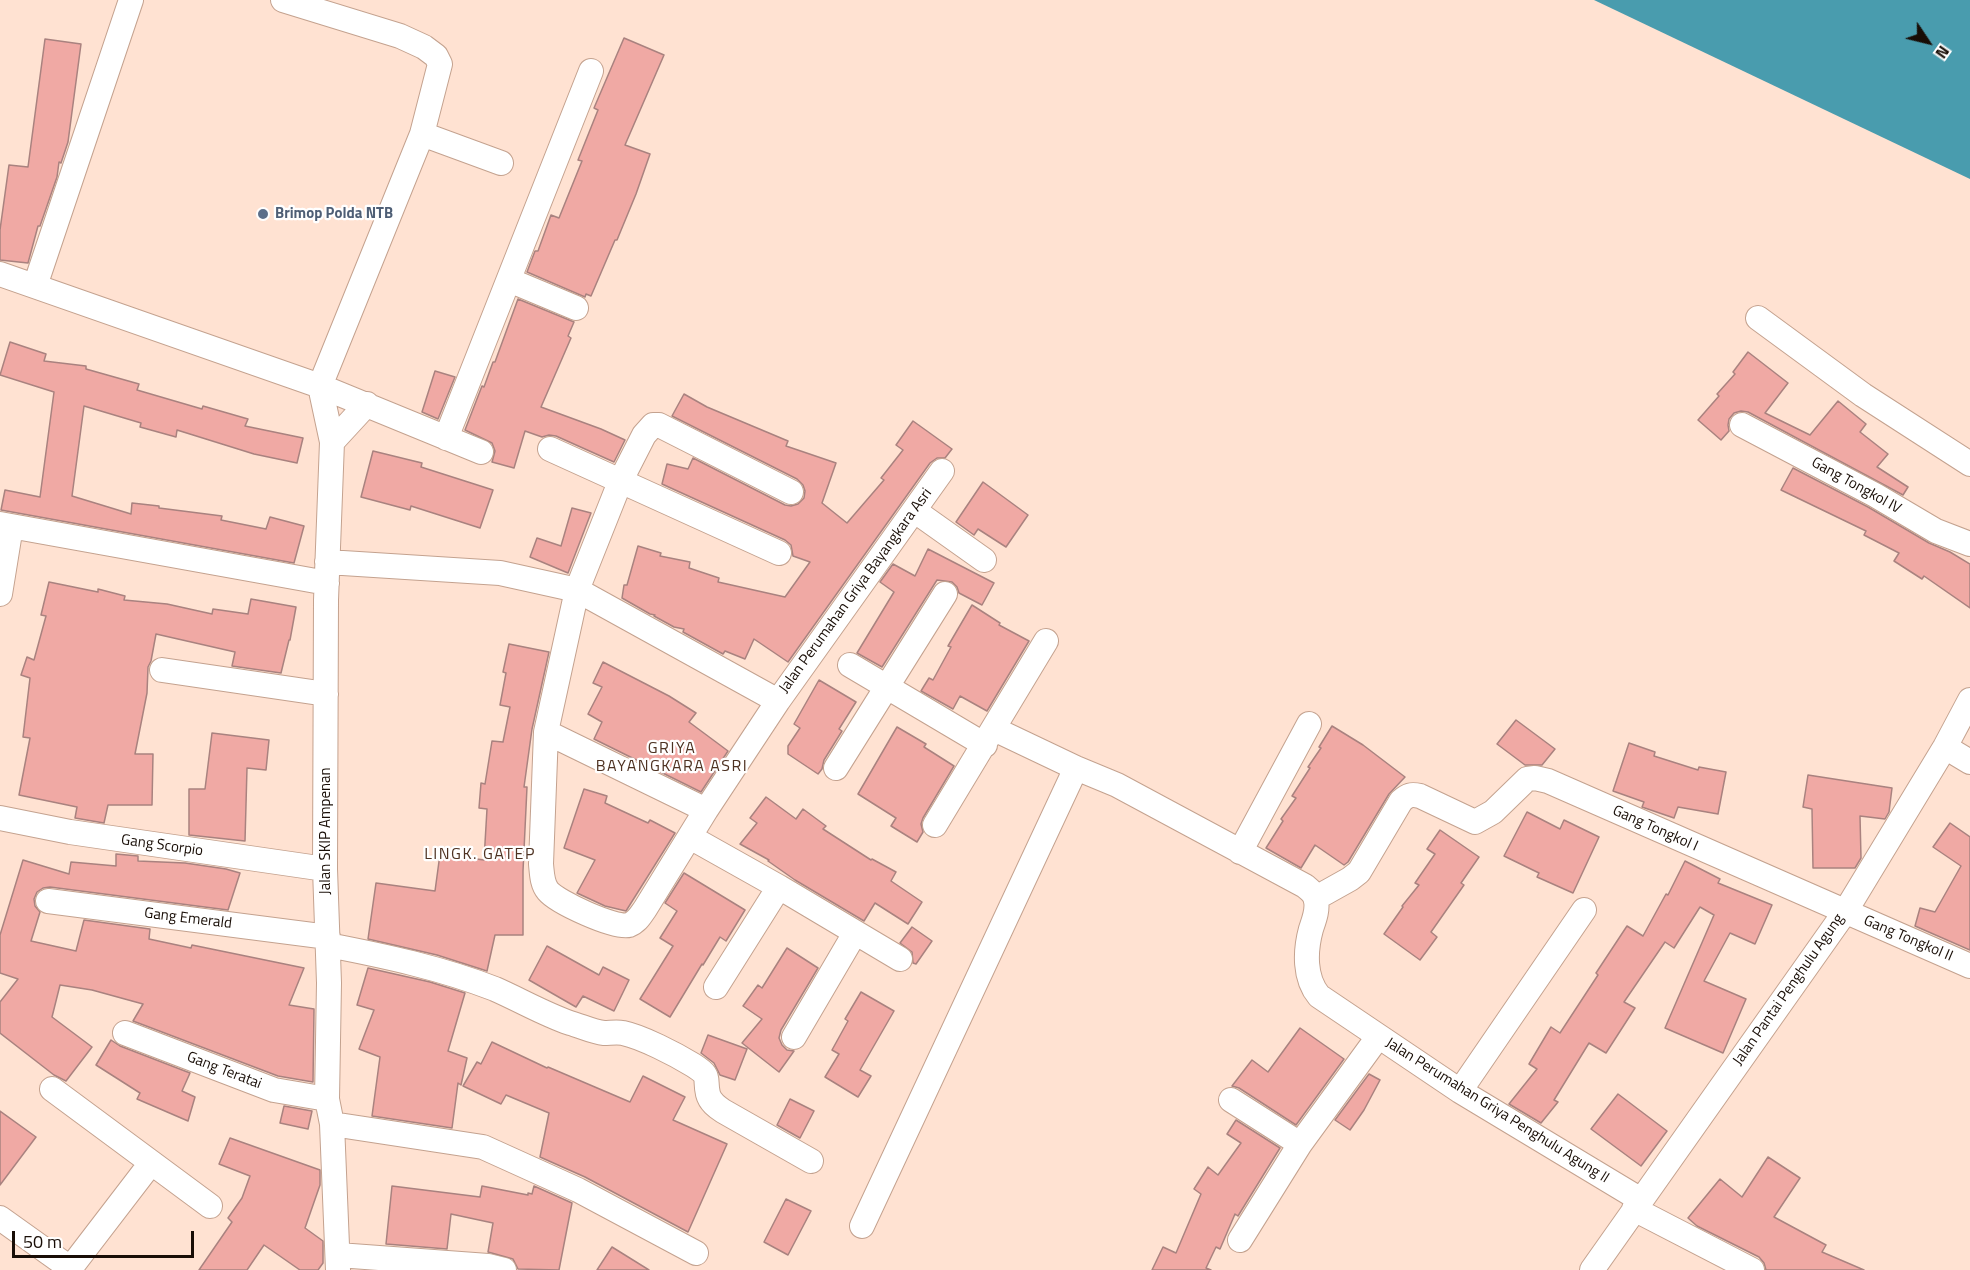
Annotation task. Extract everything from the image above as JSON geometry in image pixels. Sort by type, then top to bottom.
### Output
[{"type":"street","points":[[35,286],[130,0]]},
{"type":"street","points":[[283,0],[400,36],[424,47],[436,56],[440,64],[422,134],[320,386]]},
{"type":"street","points":[[446,438],[591,71]]},
{"type":"street","points":[[422,134],[501,162]]},
{"type":"street","points":[[0,274],[320,386],[481,452]]},
{"type":"street","points":[[509,280],[576,309]]},
{"type":"street","points":[[1758,318],[1863,395],[1970,464]]},
{"type":"street","name":"Jalan SKIP Ampenan","points":[[320,386],[332,442],[327,573],[325,869],[328,941],[327,1099],[332,1124],[338,1262]]},
{"type":"street","points":[[332,442],[367,404]]},
{"type":"street","points":[[778,701],[636,921],[621,926],[599,920],[552,896],[543,884],[541,864],[546,732],[577,590],[620,482],[644,435],[653,425],[660,425],[791,492]]},
{"type":"street","name":"Gang Tongkol IV","points":[[1742,425],[1875,495],[1936,531],[1970,544]]},
{"type":"street","points":[[550,449],[778,553]]},
{"type":"street","name":"Jalan Perumahan Griya Bayangkara Asri","points":[[5,525],[327,573],[500,573],[577,590],[778,701],[942,471]]},
{"type":"street","points":[[915,511],[984,560]]},
{"type":"street","points":[[0,594],[5,525]]},
{"type":"street","points":[[836,768],[945,594]]},
{"type":"street","points":[[935,825],[1046,641]]},
{"type":"street","points":[[850,665],[888,687],[990,737],[1117,785],[1305,886],[1316,898],[1317,904],[1307,957],[1311,986],[1319,996],[1378,1037]]},
{"type":"street","points":[[162,670],[326,694]]},
{"type":"street","name":"Jalan Pantai Penghulu Agung","points":[[1592,1270],[1845,912],[1945,747],[1970,700]]},
{"type":"street","points":[[1240,852],[1309,724]]},
{"type":"street","points":[[546,732],[706,810]]},
{"type":"street","points":[[1945,747],[1970,762]]},
{"type":"street","points":[[862,1226],[1076,768]]},
{"type":"street","name":"Gang Tongkol I","points":[[1316,898],[1359,872],[1401,801],[1406,797],[1420,796],[1475,822],[1493,812],[1527,779],[1535,778],[1548,781],[1845,912]]},
{"type":"street","name":"Gang Scorpio","points":[[0,818],[70,832],[325,869]]},
{"type":"street","points":[[690,837],[900,959]]},
{"type":"street","points":[[716,987],[779,887]]},
{"type":"street","name":"Gang Emerald","points":[[48,901],[328,941],[394,957],[446,973],[496,990],[551,1016],[591,1030],[604,1033],[621,1032],[693,1065],[705,1074],[708,1081],[708,1096],[715,1105],[812,1161]]},
{"type":"street","points":[[1460,1091],[1584,910]]},
{"type":"street","name":"Gang Tongkol II","points":[[1845,912],[1970,966]]},
{"type":"street","points":[[794,1037],[855,933]]},
{"type":"street","name":"Gang Teratai","points":[[125,1033],[274,1090],[327,1099]]},
{"type":"street","name":"Jalan Perumahan Griya Penghulu Agung II","points":[[1240,1240],[1300,1144],[1378,1037],[1638,1205],[1752,1270]]},
{"type":"street","points":[[52,1089],[210,1206]]},
{"type":"street","points":[[1231,1100],[1300,1144]]},
{"type":"street","points":[[332,1124],[483,1148],[578,1190],[696,1253]]},
{"type":"street","points":[[0,1218],[69,1269],[151,1162]]},
{"type":"street","points":[[338,1262],[488,1266],[504,1270]]},
{"type":"water","points":[[1594,0],[1970,0],[1970,179]]},
{"type":"building","points":[[624,38],[664,55],[625,145],[650,154],[617,240],[615,240],[591,296],[586,294],[585,297],[527,272],[535,251],[538,251],[551,215],[559,218],[582,161],[578,160],[598,110],[594,108]]},
{"type":"building","points":[[45,39],[81,44],[68,142],[61,163],[59,162],[57,177],[40,226],[38,226],[28,263],[0,260],[0,230],[9,165],[28,167]]},
{"type":"building","points":[[518,299],[574,322],[568,336],[571,338],[541,407],[625,440],[614,462],[556,436],[542,437],[525,431],[514,468],[492,462],[495,451],[492,443],[465,430],[482,386],[484,387],[493,362],[495,362]]},
{"type":"building","points":[[10,342],[46,354],[44,361],[86,366],[86,369],[139,384],[137,390],[202,409],[203,406],[248,419],[245,426],[303,438],[297,463],[254,454],[177,430],[176,437],[140,427],[141,423],[84,406],[72,496],[131,514],[132,503],[222,516],[221,520],[266,529],[270,517],[304,526],[294,563],[1,510],[5,490],[40,497],[54,392],[0,375]]},
{"type":"building","points":[[1748,352],[1788,383],[1765,413],[1810,435],[1838,401],[1866,424],[1860,432],[1888,454],[1877,467],[1908,487],[1903,495],[1748,412],[1734,413],[1729,419],[1729,431],[1721,440],[1698,420],[1719,396],[1717,394],[1735,374],[1733,372]]},
{"type":"building","points":[[435,371],[455,377],[438,419],[422,412]]},
{"type":"building","points":[[684,394],[707,407],[788,441],[786,446],[836,463],[822,503],[847,523],[884,480],[881,478],[903,450],[896,445],[913,421],[952,449],[945,458],[937,458],[930,463],[788,662],[754,639],[745,659],[725,651],[723,654],[683,632],[684,629],[674,627],[622,598],[624,585],[627,585],[638,546],[661,553],[660,556],[690,562],[689,568],[719,578],[718,582],[785,597],[810,562],[793,556],[791,545],[785,540],[662,484],[667,464],[688,469],[693,458],[785,505],[798,504],[804,498],[803,485],[797,479],[672,416]]},
{"type":"building","points":[[373,451],[422,463],[421,467],[493,490],[480,528],[411,506],[410,510],[361,497]]},
{"type":"building","points":[[1793,468],[1970,564],[1970,608],[1924,576],[1922,579],[1894,561],[1899,553],[1864,535],[1866,531],[1781,490]]},
{"type":"building","points":[[983,482],[1028,515],[1006,547],[978,529],[974,535],[956,522]]},
{"type":"building","points":[[572,508],[591,513],[568,573],[530,557],[537,538],[561,546]]},
{"type":"building","points":[[928,549],[994,583],[982,605],[959,593],[952,582],[937,580],[882,667],[857,653],[894,592],[880,582],[893,564],[915,576]]},
{"type":"building","points":[[49,582],[98,592],[98,589],[125,596],[124,600],[167,604],[212,614],[213,609],[248,614],[251,599],[296,607],[281,673],[232,666],[235,652],[156,634],[148,667],[147,693],[135,754],[153,754],[152,805],[108,805],[104,823],[75,818],[77,807],[19,795],[30,738],[23,737],[30,678],[21,675],[27,657],[34,660],[46,616],[41,615]]},
{"type":"building","points":[[972,605],[1000,623],[999,625],[1029,641],[987,711],[960,696],[953,709],[921,691],[929,678],[933,680],[951,647],[948,646]]},
{"type":"building","points":[[509,644],[549,652],[532,729],[524,787],[527,787],[523,935],[495,935],[487,971],[437,955],[368,939],[376,883],[435,891],[440,854],[484,860],[487,809],[479,808],[481,783],[485,784],[492,741],[503,742],[510,707],[500,705],[506,673],[503,672]]},
{"type":"building","points":[[603,662],[669,696],[696,713],[689,722],[728,751],[701,792],[594,739],[602,722],[588,714],[602,687],[593,683]]},
{"type":"building","points":[[819,680],[856,702],[839,729],[842,731],[818,774],[788,754],[788,746],[800,728],[794,724]]},
{"type":"building","points":[[1516,720],[1555,749],[1542,765],[1525,765],[1497,744]]},
{"type":"building","points":[[1332,726],[1363,745],[1405,777],[1389,794],[1348,862],[1344,865],[1315,845],[1301,868],[1266,848],[1283,821],[1281,819],[1296,798],[1292,796]]},
{"type":"building","points":[[897,727],[926,744],[924,747],[954,766],[923,818],[921,824],[923,832],[917,842],[891,826],[896,818],[858,794]]},
{"type":"building","points":[[212,733],[269,740],[266,770],[247,768],[245,841],[189,835],[189,789],[205,789]]},
{"type":"building","points":[[1629,743],[1655,752],[1654,756],[1698,770],[1699,767],[1726,772],[1718,814],[1678,807],[1674,818],[1642,807],[1644,802],[1613,791]]},
{"type":"building","points":[[1808,775],[1892,788],[1889,812],[1885,819],[1860,816],[1861,858],[1855,868],[1813,868],[1812,809],[1803,807]]},
{"type":"building","points":[[584,789],[607,796],[605,803],[648,823],[650,820],[675,833],[626,911],[605,906],[577,893],[595,860],[564,848]]},
{"type":"building","points":[[766,797],[796,819],[803,809],[826,826],[823,829],[871,860],[896,872],[891,881],[922,902],[908,924],[875,903],[864,921],[740,844],[757,823],[750,818]]},
{"type":"building","points":[[1527,812],[1560,829],[1564,820],[1599,837],[1573,893],[1537,877],[1539,873],[1504,856]]},
{"type":"building","points":[[1950,823],[1970,837],[1970,950],[1915,926],[1920,908],[1935,912],[1961,866],[1933,847]]},
{"type":"building","points":[[1440,830],[1479,857],[1461,883],[1464,885],[1431,932],[1437,937],[1420,960],[1384,934],[1419,885],[1415,883],[1435,854],[1427,849]]},
{"type":"building","points":[[116,854],[138,856],[138,861],[185,863],[240,873],[228,910],[50,887],[43,888],[37,892],[34,899],[35,906],[40,912],[31,941],[76,951],[84,920],[150,929],[149,939],[191,948],[192,945],[304,968],[289,1005],[314,1009],[313,1082],[278,1076],[133,1021],[143,1004],[92,990],[60,985],[52,1017],[92,1047],[66,1081],[54,1075],[0,1033],[0,1002],[18,979],[0,973],[0,935],[23,860],[69,874],[71,862],[116,866]]},
{"type":"building","points":[[1685,861],[1720,879],[1718,883],[1772,905],[1755,944],[1730,933],[1704,981],[1746,999],[1723,1053],[1665,1028],[1714,915],[1700,907],[1674,948],[1665,942],[1624,1002],[1635,1008],[1606,1053],[1589,1043],[1554,1100],[1558,1102],[1541,1123],[1509,1104],[1537,1069],[1529,1064],[1551,1027],[1560,1033],[1627,926],[1643,936]]},
{"type":"building","points":[[684,873],[745,910],[726,941],[720,937],[670,1017],[640,999],[673,946],[660,938],[677,911],[665,903]]},
{"type":"building","points":[[912,927],[932,941],[916,964],[913,963],[912,952],[900,943]]},
{"type":"building","points":[[547,946],[599,975],[603,967],[629,980],[614,1011],[583,996],[576,1007],[529,980]]},
{"type":"building","points":[[787,948],[818,968],[781,1030],[779,1038],[782,1045],[787,1050],[794,1051],[779,1072],[742,1043],[762,1019],[743,1006],[758,985],[762,988]]},
{"type":"building","points":[[368,968],[430,982],[465,993],[448,1051],[467,1058],[461,1085],[458,1083],[452,1128],[372,1116],[380,1057],[359,1049],[374,1010],[357,1005]]},
{"type":"building","points":[[861,992],[894,1011],[860,1070],[871,1076],[858,1097],[825,1077],[839,1054],[832,1050],[848,1021],[845,1019]]},
{"type":"building","points":[[1300,1028],[1344,1059],[1296,1125],[1239,1088],[1232,1086],[1252,1060],[1268,1072]]},
{"type":"building","points":[[708,1035],[747,1049],[735,1080],[720,1075],[714,1063],[701,1053]]},
{"type":"building","points":[[111,1040],[120,1046],[190,1073],[182,1091],[195,1097],[188,1121],[137,1099],[140,1093],[96,1065]]},
{"type":"building","points":[[492,1042],[547,1068],[630,1102],[643,1076],[685,1097],[673,1120],[727,1144],[688,1232],[585,1177],[540,1157],[549,1113],[506,1095],[501,1104],[463,1086],[477,1062],[481,1064]]},
{"type":"building","points":[[1369,1074],[1380,1080],[1350,1130],[1335,1120]]},
{"type":"building","points":[[1618,1094],[1667,1131],[1641,1166],[1591,1129]]},
{"type":"building","points":[[790,1099],[814,1111],[800,1138],[777,1125]]},
{"type":"building","points":[[284,1106],[312,1111],[308,1129],[280,1123]]},
{"type":"building","points":[[0,1111],[36,1137],[0,1185]]},
{"type":"building","points":[[1236,1120],[1280,1148],[1238,1216],[1235,1214],[1220,1249],[1216,1247],[1206,1268],[1211,1270],[1152,1270],[1163,1247],[1176,1253],[1201,1194],[1194,1189],[1208,1167],[1218,1175],[1241,1143],[1227,1134]]},
{"type":"building","points":[[230,1138],[320,1170],[320,1185],[305,1228],[323,1241],[323,1263],[318,1270],[300,1270],[264,1245],[247,1270],[199,1270],[232,1222],[228,1218],[242,1198],[250,1176],[219,1164]]},
{"type":"building","points":[[1768,1157],[1800,1178],[1774,1217],[1826,1245],[1822,1252],[1864,1270],[1766,1270],[1759,1257],[1697,1226],[1688,1218],[1720,1179],[1742,1197]]},
{"type":"building","points":[[392,1186],[480,1197],[482,1186],[528,1195],[528,1193],[532,1194],[534,1186],[572,1203],[559,1270],[518,1269],[513,1259],[488,1252],[493,1223],[451,1214],[447,1249],[386,1244]]},
{"type":"building","points":[[786,1199],[811,1211],[788,1255],[764,1242]]},
{"type":"building","points":[[612,1247],[649,1270],[597,1270]]},
{"type":"place","name":"Brimop Polda NTB","points":[[263,214]]},
{"type":"district","name":"GRIYA BAYANGKARA ASRI","points":[[672,758]]},
{"type":"district","name":"LINGK. GATEP","points":[[480,855]]}]
